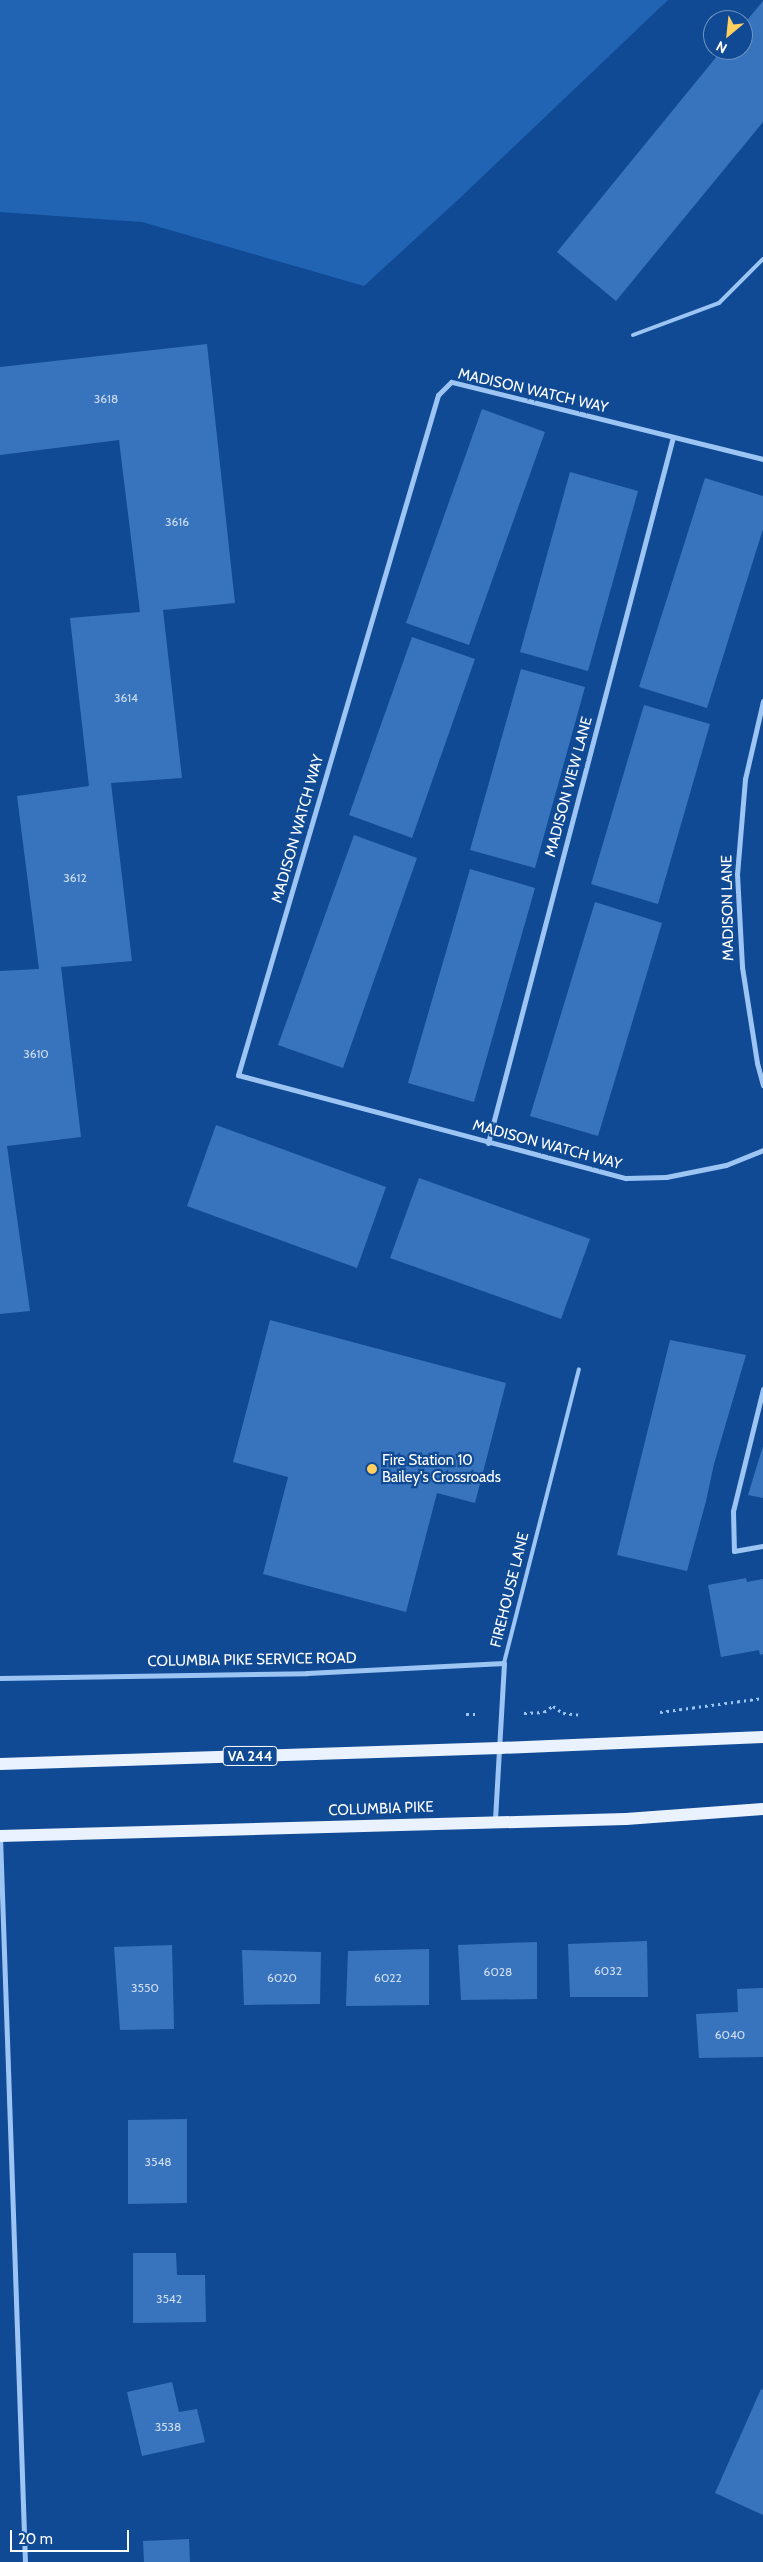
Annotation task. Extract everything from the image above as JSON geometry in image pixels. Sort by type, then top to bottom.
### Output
[{"type":"main road","name":"VA 244","points":[[0,1764],[500,1748],[763,1737]]},
{"type":"main road","name":"COLUMBIA PIKE","points":[[0,1836],[626,1819],[763,1809]]},
{"type":"street","name":"MADISON WATCH WAY","points":[[763,459],[451,382],[438,395],[238,1075],[488,1143],[626,1178],[666,1177],[726,1164],[763,1150]]},
{"type":"street","name":"MADISON VIEW LANE","points":[[488,1143],[673,437]]},
{"type":"street","name":"MADISON LANE","points":[[763,701],[745,779],[737,874],[742,967],[757,1064],[763,1085]]},
{"type":"street","points":[[763,1389],[733,1511],[734,1550],[763,1546]]},
{"type":"street","name":"COLUMBIA PIKE SERVICE ROAD","points":[[0,1678],[307,1673],[504,1664]]},
{"type":"street","name":"FIREHOUSE LANE","points":[[495,1822],[504,1664]]},
{"type":"street","points":[[0,1836],[25,2562]]},
{"type":"lane","points":[[633,335],[719,303],[763,259]]},
{"type":"lane","name":"FIREHOUSE LANE","points":[[504,1664],[579,1368]]},
{"type":"path","points":[[652,1712],[763,1698]]},
{"type":"path","points":[[544,1712],[553,1706],[563,1713],[585,1715]]},
{"type":"shaded area","points":[[0,0],[668,0],[461,197],[364,286],[142,222],[0,212]]},
{"type":"building","points":[[763,1],[763,122],[616,301],[557,252],[714,60],[753,60],[753,13]]},
{"type":"building","points":[[207,344],[235,603],[163,610],[182,778],[111,783],[132,961],[61,967],[81,1137],[7,1146],[30,1311],[0,1314],[0,971],[39,969],[17,796],[89,786],[70,618],[140,612],[119,440],[0,455],[0,367]]},
{"type":"building","points":[[482,409],[545,432],[469,645],[406,623]]},
{"type":"building","points":[[570,472],[638,491],[588,671],[520,652]]},
{"type":"building","points":[[705,478],[763,496],[763,529],[707,708],[639,687]]},
{"type":"building","points":[[412,637],[475,659],[412,838],[349,815]]},
{"type":"building","points":[[521,669],[585,687],[535,868],[470,850]]},
{"type":"building","points":[[644,705],[710,724],[658,904],[591,884]]},
{"type":"building","points":[[354,835],[417,858],[343,1068],[278,1045]]},
{"type":"building","points":[[470,869],[535,888],[474,1102],[408,1083]]},
{"type":"building","points":[[595,902],[662,923],[598,1136],[530,1116]]},
{"type":"building","points":[[216,1125],[386,1187],[357,1268],[187,1206]]},
{"type":"building","points":[[419,1178],[590,1239],[561,1319],[390,1258]]},
{"type":"building","name":"Fire Station 10 Bailey's Crossroads","points":[[270,1320],[506,1383],[475,1503],[437,1493],[406,1612],[263,1574],[288,1477],[233,1462]]},
{"type":"building","points":[[670,1340],[746,1355],[714,1464],[687,1571],[617,1555]]},
{"type":"building","points":[[763,1446],[763,1498],[748,1495]]},
{"type":"building","points":[[746,1578],[747,1582],[763,1579],[763,1654],[760,1655],[759,1650],[721,1657],[708,1585]]},
{"type":"building","points":[[647,1941],[648,1997],[570,1997],[568,1944]]},
{"type":"building","points":[[537,1942],[537,1999],[461,2000],[458,1945]]},
{"type":"building","points":[[172,1945],[174,2029],[120,2030],[114,1947]]},
{"type":"building","points":[[429,1949],[429,2005],[346,2006],[348,1951]]},
{"type":"building","points":[[242,1950],[321,1952],[320,2004],[244,2005]]},
{"type":"building","points":[[763,1988],[763,2057],[699,2058],[696,2014],[738,2012],[737,1989]]},
{"type":"building","points":[[187,2119],[187,2203],[128,2204],[128,2120]]},
{"type":"building","points":[[133,2253],[176,2253],[177,2275],[205,2275],[206,2322],[133,2323]]},
{"type":"building","points":[[172,2382],[179,2412],[197,2409],[205,2442],[142,2456],[127,2392]]},
{"type":"building","points":[[761,2389],[763,2390],[763,2515],[715,2493]]},
{"type":"building","points":[[189,2539],[190,2562],[144,2562],[143,2541]]},
{"type":"place","name":"Fire Station 10 Bailey's Crossroads","points":[[372,1469]]}]
